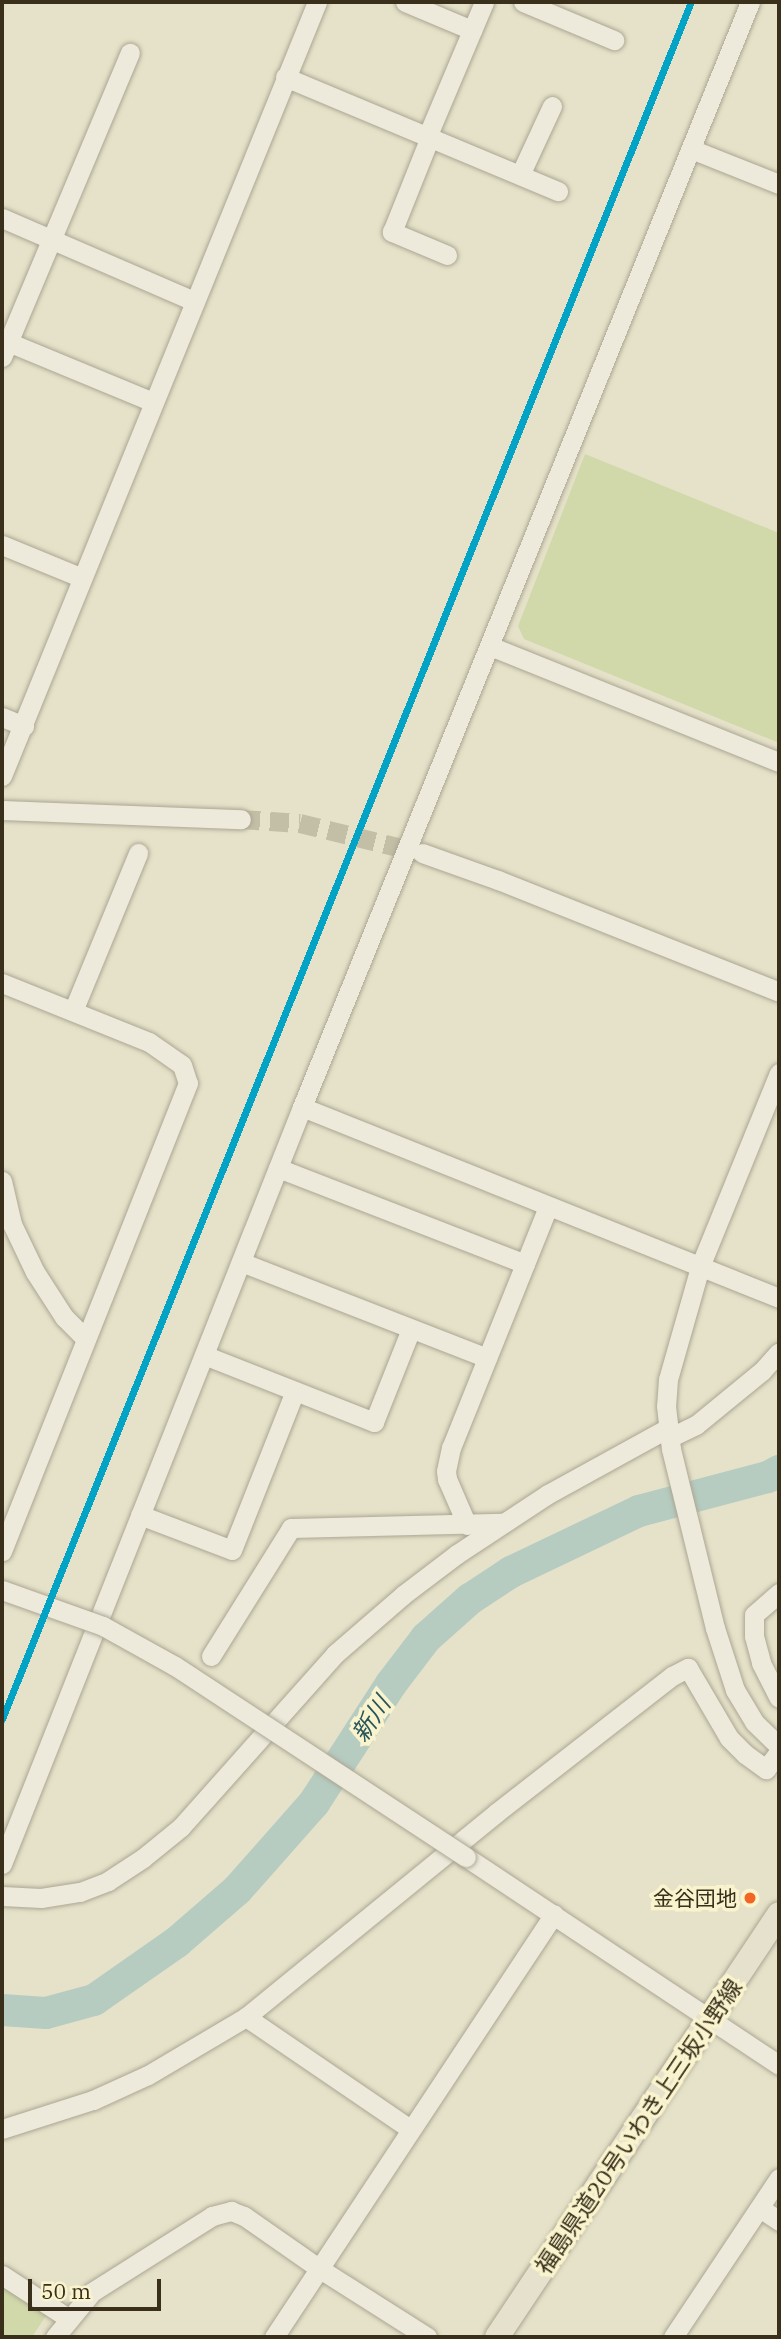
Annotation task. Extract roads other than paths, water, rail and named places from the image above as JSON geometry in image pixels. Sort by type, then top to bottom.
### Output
[{"type":"main road","name":"福島県道20号いわき上三坂小野線","points":[[498,2337],[779,1914]]},
{"type":"street","points":[[2,776],[24,726],[80,577],[317,2]]},
{"type":"street","points":[[405,2],[472,30]]},
{"type":"street","points":[[447,255],[392,232],[430,137],[430,130],[484,2]]},
{"type":"street","points":[[523,2],[614,40]]},
{"type":"street","points":[[2,1864],[302,1107],[750,2]]},
{"type":"street","points":[[130,53],[5,350],[153,402]]},
{"type":"street","points":[[285,76],[558,191]]},
{"type":"street","points":[[520,175],[552,107]]},
{"type":"street","points":[[691,149],[779,184]]},
{"type":"street","points":[[2,218],[194,301]]},
{"type":"street","points":[[2,545],[80,577]]},
{"type":"street","points":[[490,646],[779,762]]},
{"type":"street","points":[[2,717],[24,726]]},
{"type":"street","points":[[2,810],[241,819]]},
{"type":"street","points":[[73,1011],[138,853]]},
{"type":"street","points":[[422,853],[498,880],[779,992]]},
{"type":"street","points":[[2,983],[149,1042],[181,1065],[188,1083],[2,1551]]},
{"type":"street","points":[[2,2129],[93,2100],[148,2076],[246,2017],[496,1813],[672,1676],[688,1668],[729,1738],[766,1769],[779,1749],[754,1723],[734,1690],[715,1628],[669,1438],[668,1379],[700,1267],[779,1073]]},
{"type":"street","points":[[302,1107],[779,1298]]},
{"type":"street","points":[[278,1168],[525,1264]]},
{"type":"street","points":[[2,1181],[12,1224],[35,1272],[64,1317],[86,1339]]},
{"type":"street","points":[[467,1525],[446,1471],[451,1448],[548,1207]]},
{"type":"street","points":[[241,1262],[487,1358]]},
{"type":"street","points":[[204,1355],[374,1422],[411,1329]]},
{"type":"street","points":[[2,1896],[41,1898],[80,1892],[108,1881],[144,1858],[181,1827],[335,1654],[403,1595],[548,1494],[696,1424],[723,1404],[779,1352]]},
{"type":"street","points":[[141,1515],[232,1550],[295,1391]]},
{"type":"street","points":[[211,1656],[291,1528],[504,1523]]},
{"type":"street","points":[[2,1590],[103,1626],[175,1666],[779,2065]]},
{"type":"street","points":[[779,1593],[754,1615],[754,1636],[761,1663],[779,1698]]},
{"type":"street","points":[[274,2337],[554,1914]]},
{"type":"street","points":[[246,2017],[410,2129]]},
{"type":"street","points":[[673,2337],[779,2178]]},
{"type":"street","points":[[760,2208],[779,2221]]},
{"type":"street","points":[[55,2337],[92,2292],[212,2216],[231,2211],[244,2216],[320,2269],[427,2337]]},
{"type":"street","points":[[2,2275],[68,2318]]},
{"type":"waterway","name":"新川","points":[[2,2010],[46,2013],[94,2000],[177,1942],[237,1890],[314,1803],[391,1684],[426,1638],[470,1599],[511,1572],[639,1511],[768,1477],[779,1471]]},
{"type":"tunnel","points":[[241,819],[300,823],[422,853]]},
{"type":"place","name":"金谷団地","points":[[750,1898]]}]
